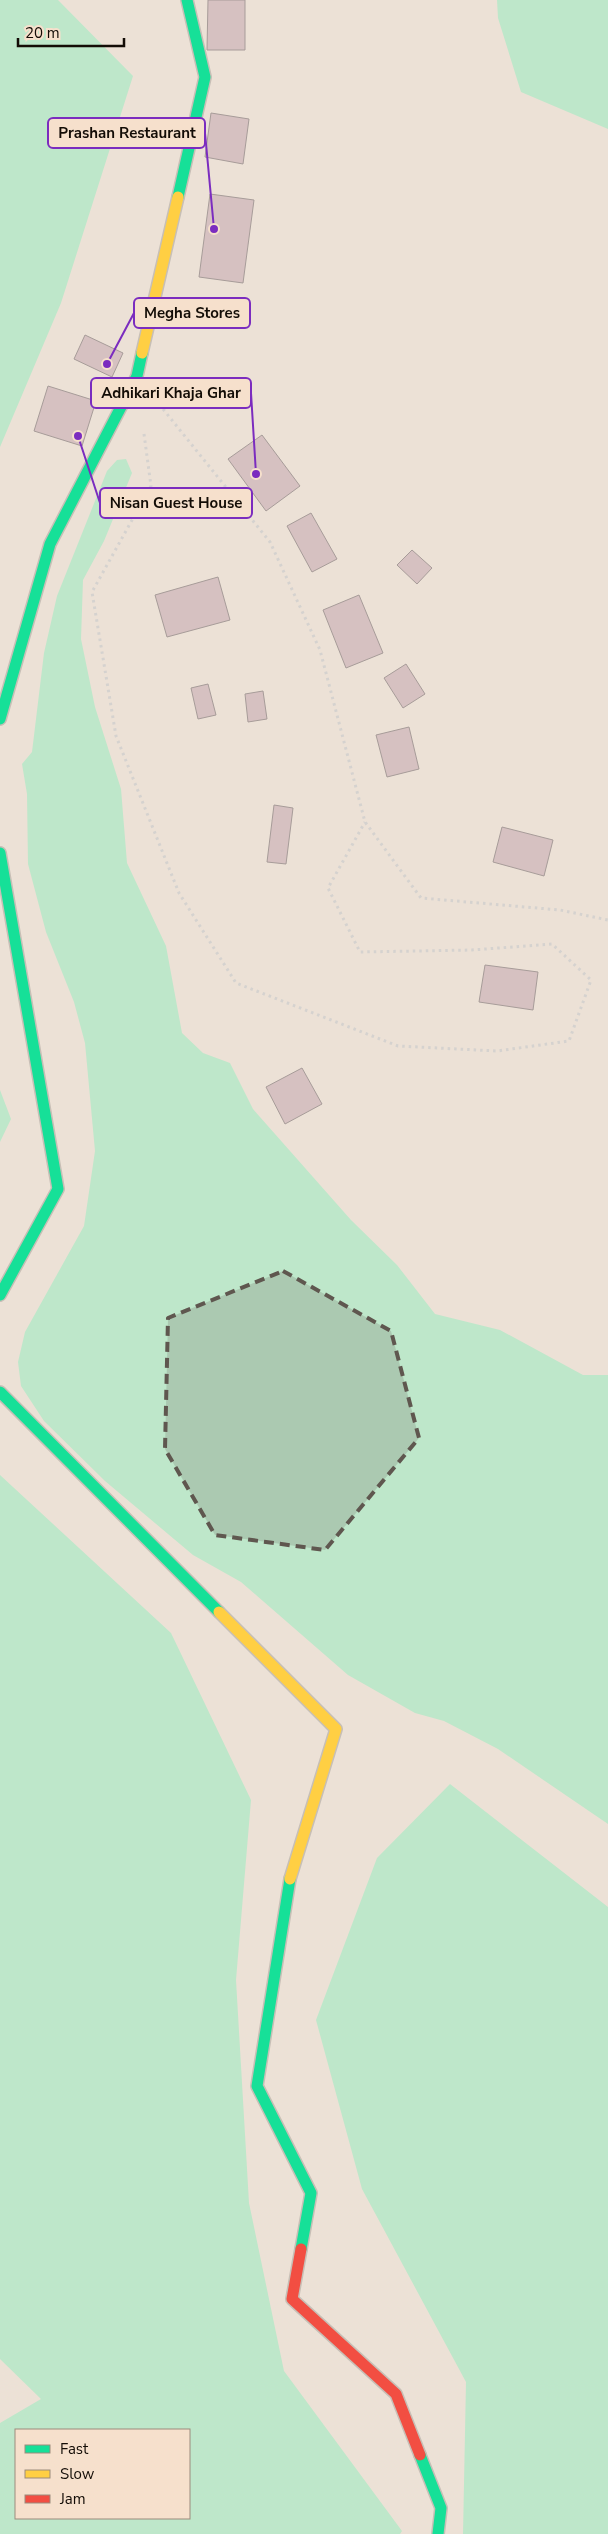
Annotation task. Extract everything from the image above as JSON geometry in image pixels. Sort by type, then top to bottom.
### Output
[{"type":"main road","points":[[0,719],[50,544],[137,376],[205,77],[187,0]]},
{"type":"main road","points":[[0,854],[58,1189],[0,1295]]},
{"type":"main road","points":[[0,1392],[336,1728],[290,1876],[257,2086],[311,2193],[292,2298],[396,2394],[441,2508],[438,2534]]},
{"type":"path","points":[[137,376],[270,542],[320,650],[365,822],[421,898],[560,910],[608,920]]},
{"type":"path","points":[[144,431],[151,486],[92,592],[114,726],[116,736],[179,893],[236,984],[398,1046],[497,1051],[569,1041],[590,980],[552,944],[472,950],[360,952],[328,888],[365,822]]},
{"type":"highlighted area","points":[[283,1271],[391,1331],[419,1438],[325,1550],[215,1535],[165,1449],[168,1318]]},
{"type":"green space","points":[[0,0],[58,0],[133,76],[61,303],[0,447]]},
{"type":"green space","points":[[497,0],[608,0],[608,129],[521,92],[498,18]]},
{"type":"green space","points":[[126,459],[132,473],[104,541],[83,580],[81,639],[95,707],[121,789],[127,863],[166,946],[182,1033],[203,1053],[230,1063],[253,1109],[351,1220],[397,1265],[435,1314],[500,1330],[583,1375],[608,1375],[608,1824],[498,1749],[444,1721],[415,1713],[348,1675],[241,1582],[193,1555],[105,1481],[44,1421],[21,1386],[18,1362],[25,1332],[84,1226],[95,1151],[85,1043],[74,1002],[46,932],[28,864],[27,794],[22,764],[32,752],[44,653],[57,596],[107,471],[117,460]]},
{"type":"green space","points":[[0,1090],[11,1119],[0,1142]]},
{"type":"green space","points":[[0,1475],[171,1633],[251,1800],[236,1980],[249,2203],[284,2371],[402,2531],[400,2534],[0,2534],[0,2423],[41,2399],[0,2359]]},
{"type":"green space","points":[[450,1784],[608,1907],[608,2534],[463,2534],[466,2382],[362,2189],[316,2020],[377,1858]]},
{"type":"building","points":[[208,0],[245,0],[245,50],[207,50]]},
{"type":"building","points":[[211,113],[249,119],[243,164],[205,157]]},
{"type":"building","points":[[210,194],[254,200],[243,283],[199,277]]},
{"type":"building","points":[[85,335],[123,353],[112,377],[74,359]]},
{"type":"building","points":[[48,386],[96,401],[82,446],[34,431]]},
{"type":"building","points":[[262,435],[300,486],[266,511],[228,459]]},
{"type":"building","points":[[311,513],[337,559],[312,572],[287,526]]},
{"type":"building","points":[[412,550],[432,568],[417,584],[397,565]]},
{"type":"building","points":[[218,577],[230,620],[167,637],[155,595]]},
{"type":"building","points":[[359,595],[383,653],[346,668],[323,610]]},
{"type":"building","points":[[406,664],[425,694],[403,708],[384,678]]},
{"type":"building","points":[[208,684],[216,715],[198,719],[191,688]]},
{"type":"building","points":[[263,691],[267,719],[248,722],[245,694]]},
{"type":"building","points":[[409,727],[419,769],[387,777],[376,735]]},
{"type":"building","points":[[274,805],[293,808],[286,864],[267,862]]},
{"type":"building","points":[[502,827],[553,840],[544,876],[493,862]]},
{"type":"building","points":[[485,965],[538,972],[533,1010],[479,1002]]},
{"type":"building","points":[[302,1068],[322,1104],[285,1124],[266,1087]]},
{"type":"traffic: fast","points":[[178,197],[205,77],[187,0]]},
{"type":"traffic: fast","points":[[0,719],[50,544],[137,376],[142,353]]},
{"type":"traffic: fast","points":[[0,853],[58,1189],[0,1295]]},
{"type":"traffic: fast","points":[[0,1392],[219,1612]]},
{"type":"traffic: fast","points":[[290,1879],[257,2086],[311,2193],[301,2249]]},
{"type":"traffic: fast","points":[[420,2455],[441,2508],[438,2534]]},
{"type":"traffic: slow","points":[[142,353],[178,197]]},
{"type":"traffic: slow","points":[[219,1612],[336,1729],[290,1879]]},
{"type":"traffic: jam","points":[[301,2249],[292,2299],[396,2394],[420,2455]]},
{"type":"place","name":"Prashan Restaurant","points":[[214,229]]},
{"type":"place","name":"Megha Stores","points":[[107,364]]},
{"type":"place","name":"Nisan Guest House","points":[[78,436]]},
{"type":"place","name":"Adhikari Khaja Ghar","points":[[256,474]]}]
